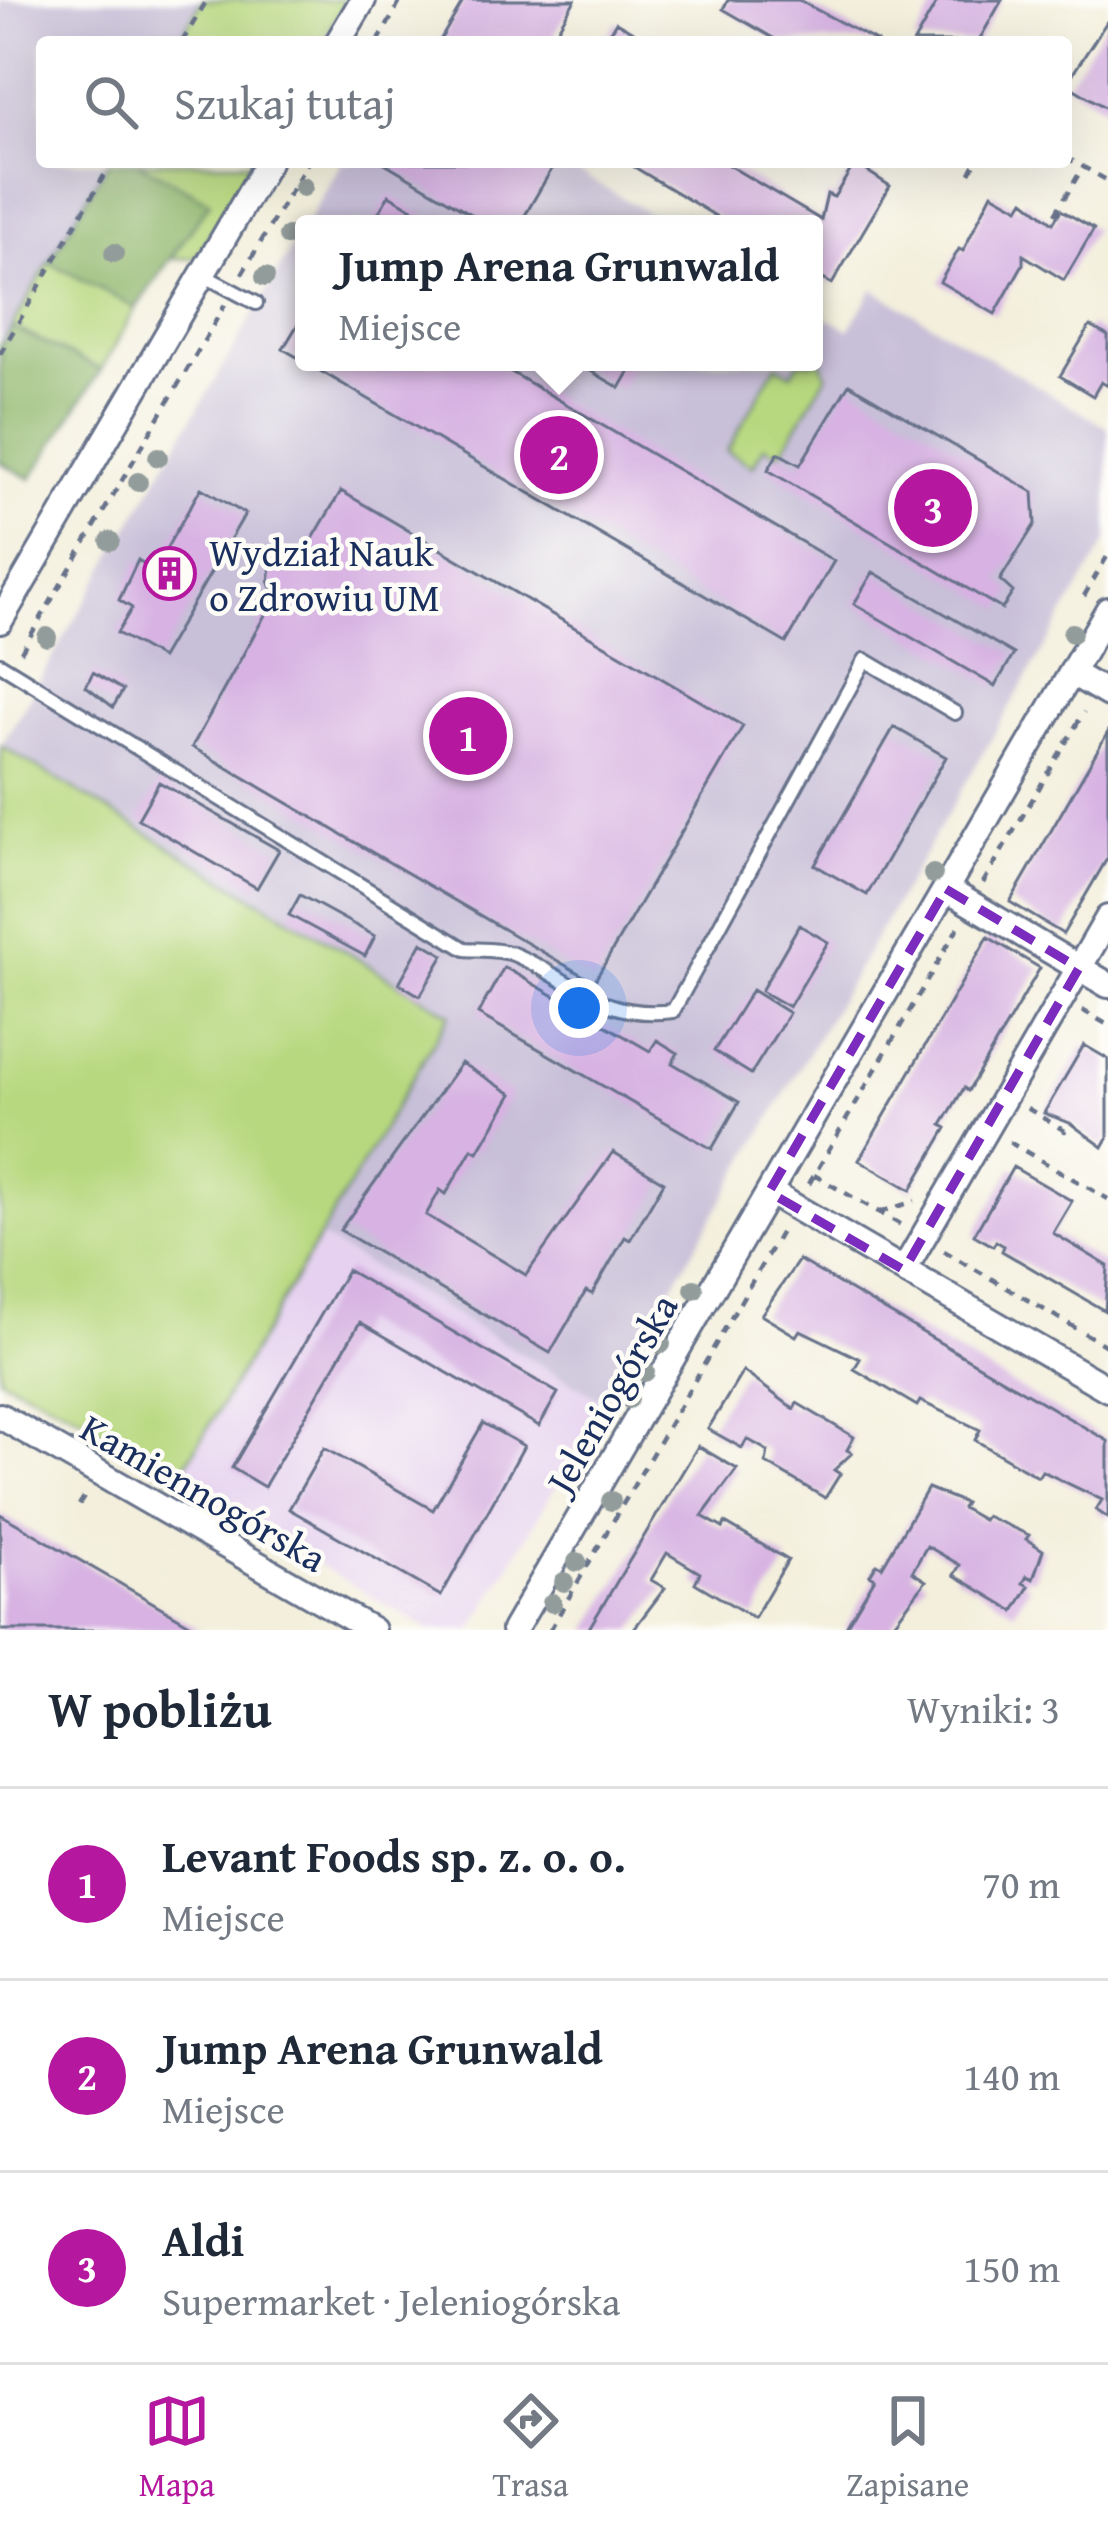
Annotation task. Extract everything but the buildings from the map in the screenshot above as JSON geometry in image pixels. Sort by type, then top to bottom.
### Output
[{"type":"street","points":[[342,36],[363,0]]},
{"type":"street","points":[[0,621],[264,168]]},
{"type":"street","name":"Jeleniogórska","points":[[514,1630],[1108,610]]},
{"type":"street","points":[[1072,673],[1103,691]]},
{"type":"street","points":[[946,889],[969,915],[1108,985]]},
{"type":"street","points":[[904,1270],[1108,918]]},
{"type":"street","points":[[770,1192],[1108,1389]]},
{"type":"street","name":"Kamiennogórska","points":[[0,1416],[372,1630]]},
{"type":"lane","points":[[202,274],[256,303]]},
{"type":"lane","points":[[5,667],[465,949],[510,952],[613,1010],[642,1015],[673,1011],[866,660],[955,713]]},
{"type":"path","points":[[186,36],[207,0]]},
{"type":"path","points":[[381,36],[401,0]]},
{"type":"path","points":[[1072,160],[1108,181]]},
{"type":"path","points":[[1055,214],[1083,166]]},
{"type":"path","points":[[0,355],[109,168]]},
{"type":"path","points":[[5,667],[304,168]]},
{"type":"path","points":[[970,173],[973,168]]},
{"type":"path","points":[[550,1630],[1103,691]]},
{"type":"path","points":[[1005,1096],[1065,1131],[1070,1123]]},
{"type":"path","points":[[986,1129],[1108,1199]]},
{"type":"path","points":[[814,1175],[908,1229],[926,1198],[879,1212]]},
{"type":"path","points":[[922,1238],[1108,1347]]},
{"type":"highlighted area","points":[[946,889],[1079,968],[904,1270],[769,1192]]},
{"type":"shaded area","points":[[0,0],[202,0],[181,36],[36,36],[36,168],[104,168],[0,346]]},
{"type":"shaded area","points":[[339,168],[571,168],[652,215],[311,215]]},
{"type":"shaded area","points":[[295,242],[295,371],[823,371],[823,315],[849,330],[873,289],[1108,428],[1108,539],[605,1402],[318,1236],[449,1012],[1,746]]},
{"type":"shaded area","points":[[318,1236],[605,1402],[472,1630],[430,1630],[176,1482]]},
{"type":"green space","points":[[202,0],[347,0],[326,36],[181,36]]},
{"type":"green space","points":[[104,168],[148,168],[210,202],[136,308],[49,262]]},
{"type":"green space","points":[[148,168],[248,168],[196,258],[171,259],[209,202]]},
{"type":"green space","points":[[49,262],[136,308],[101,370],[12,327]]},
{"type":"green space","points":[[12,327],[101,370],[31,479],[0,462],[0,346]]},
{"type":"green space","points":[[823,367],[827,375],[784,448],[778,453],[764,446],[753,466],[727,451],[773,371],[823,371]]},
{"type":"green space","points":[[1,746],[450,1014],[176,1482],[83,1418],[0,1378]]},
{"type":"place","name":"Jump Arena Grunwald","points":[[559,455]]},
{"type":"place","name":"Aldi","points":[[933,508]]},
{"type":"place","name":"Wydział Nauk o Zdrowiu UM","points":[[170,573]]},
{"type":"place","name":"Levant Foods sp. z. o. o.","points":[[468,736]]}]
